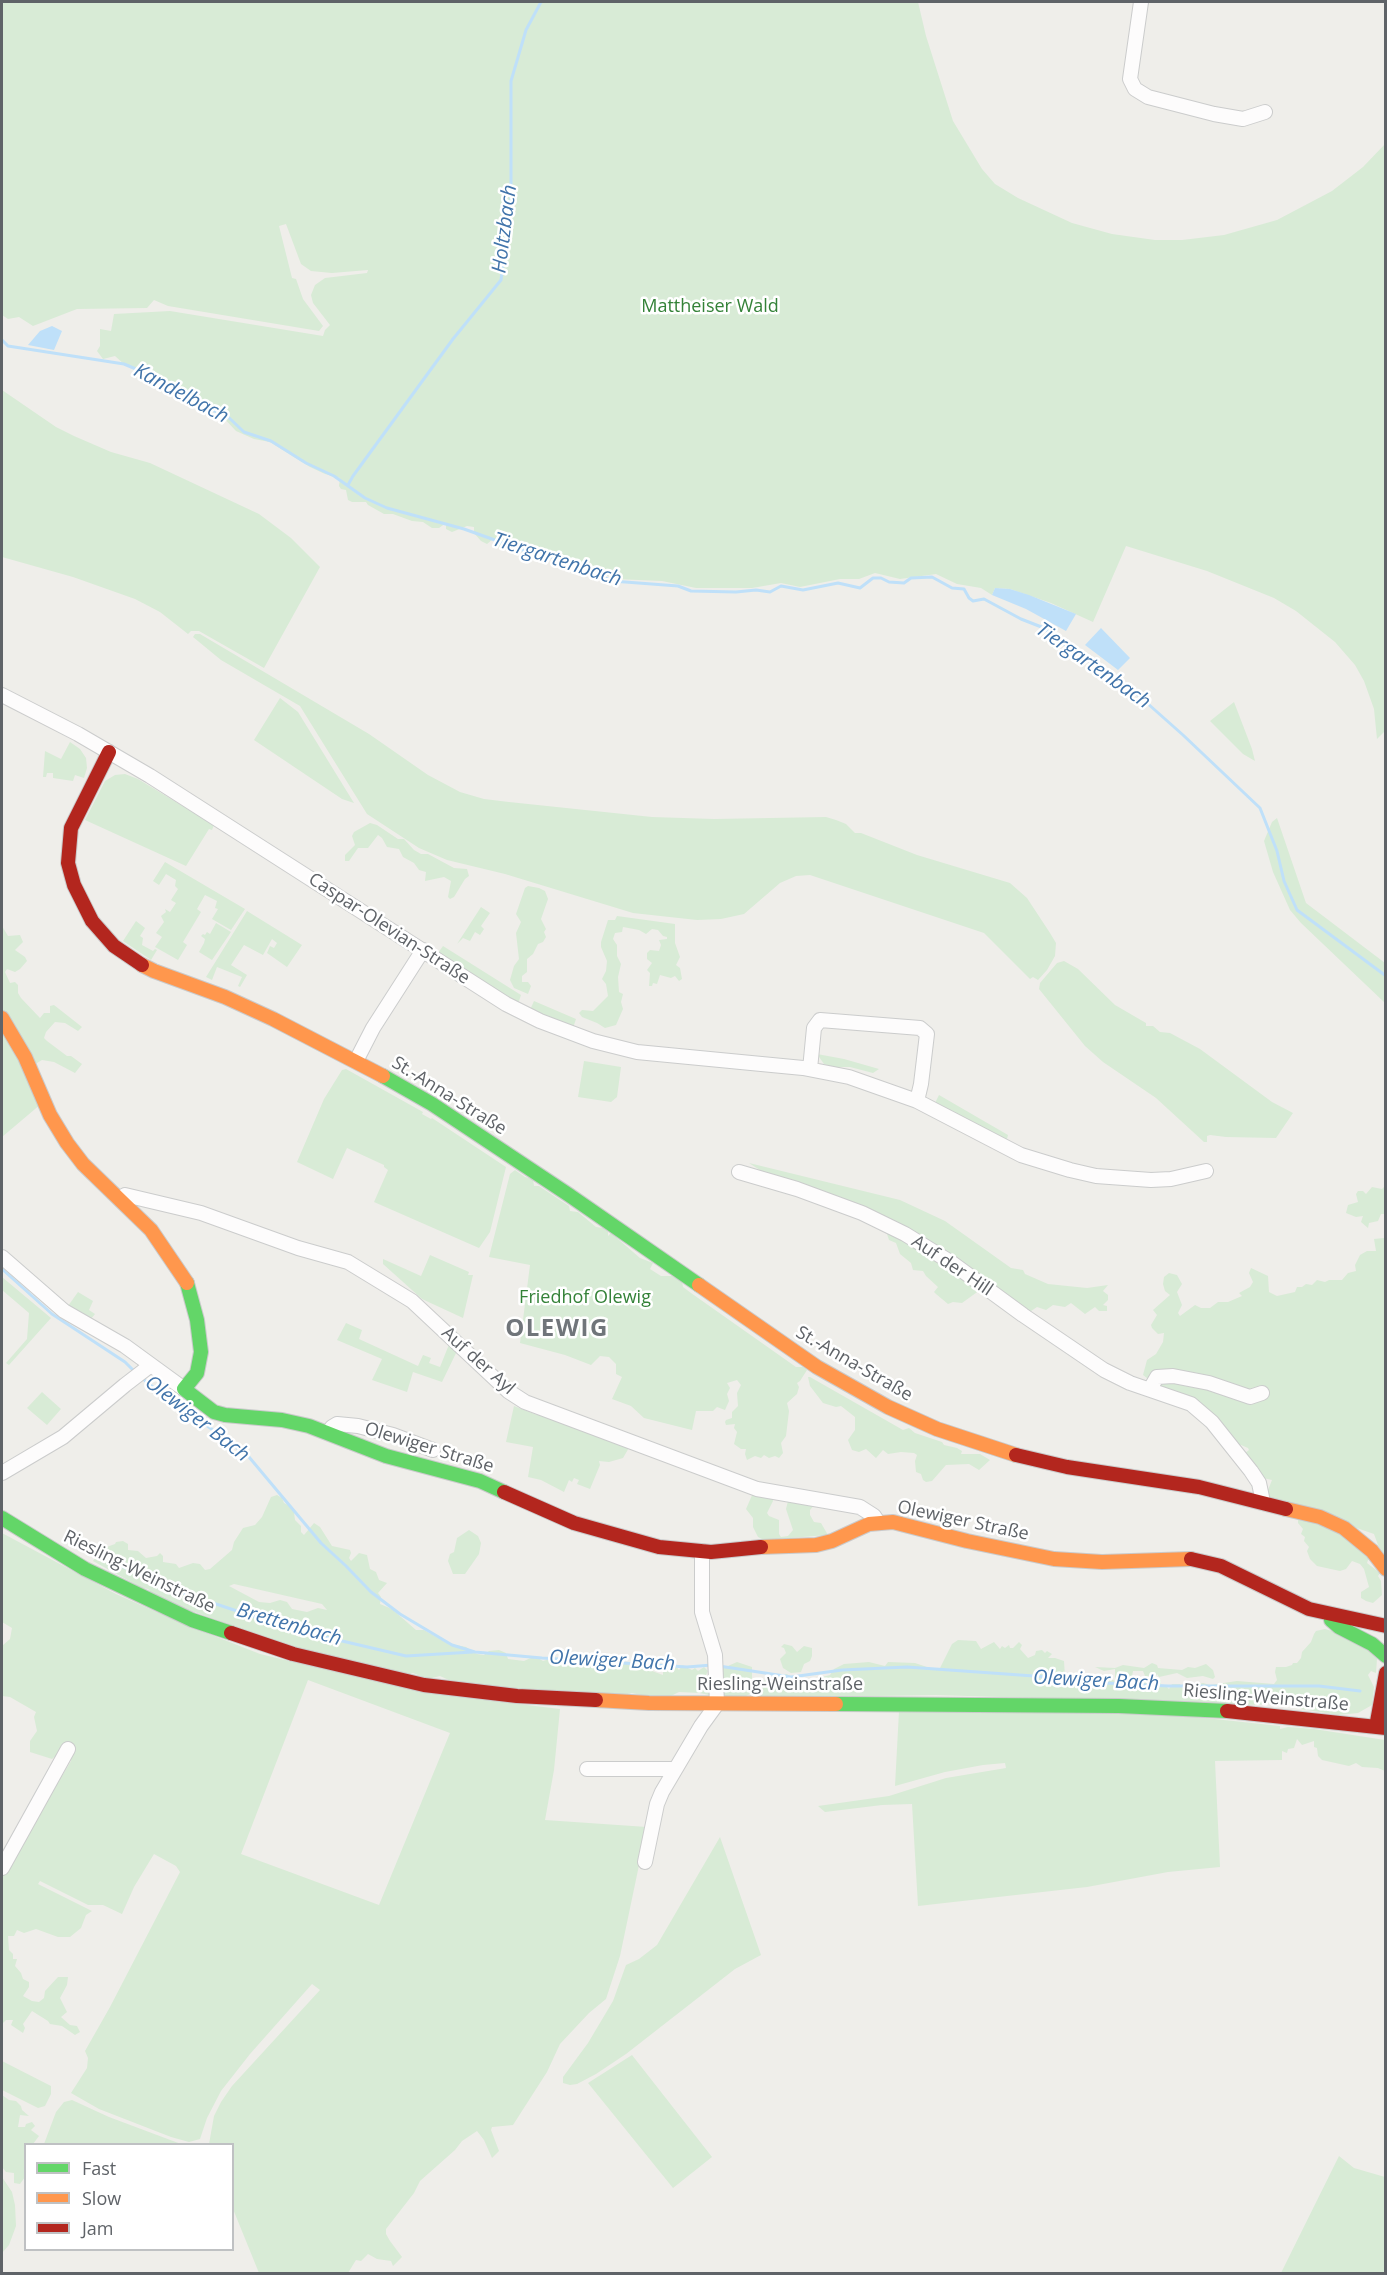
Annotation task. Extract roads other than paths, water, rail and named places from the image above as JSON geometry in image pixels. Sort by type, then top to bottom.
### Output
[{"type":"street","points":[[1141,2],[1131,79],[1135,89],[1141,95],[1225,116],[1243,118],[1264,112]]},
{"type":"street","name":"Caspar-Olevian-Straße","points":[[2,695],[109,752],[207,810],[523,1013],[593,1041],[661,1056],[810,1069],[861,1080],[917,1101],[1008,1149],[1070,1170],[1096,1176],[1151,1180],[1171,1179],[1206,1171]]},
{"type":"street","name":"St.-Anna-Straße","points":[[109,752],[75,819],[68,848],[69,870],[86,911],[99,930],[117,948],[150,969],[225,998],[356,1060],[423,1099],[480,1135],[817,1367],[893,1410],[960,1438],[1021,1457],[1074,1468],[1192,1486],[1320,1517],[1344,1528],[1372,1551],[1386,1569]]},
{"type":"street","points":[[356,1060],[383,1012],[423,950]]},
{"type":"street","points":[[2,1018],[25,1057],[50,1115],[67,1143],[95,1176],[120,1198],[160,1240],[179,1269],[190,1292],[201,1340],[201,1358],[196,1376],[184,1389]]},
{"type":"street","points":[[810,1069],[814,1028],[820,1020],[920,1028],[927,1034],[917,1101]]},
{"type":"street","name":"Auf der Hill","points":[[739,1172],[797,1189],[862,1213],[905,1234],[952,1263],[1094,1364],[1122,1379],[1191,1404],[1212,1422],[1251,1470],[1258,1483],[1263,1502]]},
{"type":"street","name":"Auf der Ayl","points":[[120,1198],[125,1195],[212,1216],[298,1248],[348,1262],[412,1301],[508,1391],[525,1402],[757,1489],[860,1508],[874,1516],[878,1522]]},
{"type":"street","name":"Olewiger Straße","points":[[2,1257],[64,1311],[120,1343],[143,1372],[184,1389],[221,1415],[288,1421],[329,1433],[386,1456],[469,1477],[562,1519],[621,1538],[659,1547],[729,1551],[745,1547],[821,1544],[837,1539],[861,1526],[878,1522],[898,1523],[973,1543],[1053,1558],[1102,1562],[1173,1558],[1199,1560],[1221,1566],[1281,1597],[1326,1614],[1386,1626]]},
{"type":"street","points":[[2,1472],[63,1437],[125,1384],[143,1372]]},
{"type":"street","points":[[1150,1389],[1157,1377],[1169,1376],[1209,1383],[1250,1397],[1262,1393]]},
{"type":"street","name":"Olewiger Straße","points":[[329,1433],[332,1426],[337,1424],[358,1426],[393,1435],[433,1450]]},
{"type":"street","name":"Riesling-Weinstraße","points":[[2,1518],[85,1569],[148,1600],[213,1627],[304,1657],[424,1685],[507,1695],[606,1701],[717,1704],[1119,1706],[1245,1712],[1381,1727]]},
{"type":"street","points":[[645,1862],[657,1804],[675,1769],[717,1704],[715,1655],[702,1612],[702,1551]]},
{"type":"street","points":[[1326,1614],[1333,1623],[1372,1644],[1386,1656]]},
{"type":"street","points":[[1381,1727],[1386,1673]]},
{"type":"street","points":[[2,1868],[68,1749]]},
{"type":"street","points":[[587,1769],[675,1769]]},
{"type":"water","points":[[52,326],[62,331],[54,350],[28,345],[40,331]]},
{"type":"water","points":[[995,588],[1010,589],[1029,595],[1076,614],[1066,631],[1026,609],[992,595]]},
{"type":"water","points":[[1101,628],[1130,658],[1118,670],[1085,645]]},
{"type":"waterway","name":"Holtzbach","points":[[348,485],[453,339],[501,280],[511,200],[511,81],[526,30],[541,2]]},
{"type":"waterway","name":"Tiergartenbach","points":[[2,340],[8,346],[124,364],[143,372],[169,392],[204,408],[225,414],[244,432],[271,441],[306,463],[334,476],[365,498],[387,508],[464,529],[534,554],[561,559],[612,581],[678,586],[691,591],[756,590],[770,592],[781,586],[803,590],[838,583],[860,588],[873,578],[904,583],[911,578],[932,577],[952,588],[964,589],[973,601],[984,599],[1021,619],[1044,628],[1098,669],[1129,687],[1183,735],[1260,808],[1277,851],[1284,881],[1297,910],[1386,976]]},
{"type":"waterway","name":"Olewiger Bach","points":[[2,1269],[52,1314],[125,1362],[135,1372]]},
{"type":"waterway","name":"Olewiger Bach","points":[[142,1378],[172,1403],[194,1416],[249,1457],[321,1543],[371,1592],[400,1614],[452,1645],[475,1652],[542,1658],[687,1667],[712,1665]]},
{"type":"waterway","name":"Brettenbach","points":[[110,1561],[186,1594],[291,1629],[406,1656],[473,1652]]},
{"type":"waterway","name":"Olewiger Bach","points":[[719,1666],[791,1677],[842,1670],[907,1667],[1048,1677],[1083,1682],[1168,1686],[1319,1686],[1360,1691]]},
{"type":"district","name":"OLEWIG","points":[[557,1329]]},
{"type":"park label","name":"Mattheiser Wald","points":[[710,307]]},
{"type":"park label","name":"Friedhof Olewig","points":[[585,1298]]},
{"type":"water label","name":"Kandelbach","points":[[181,394]]}]
